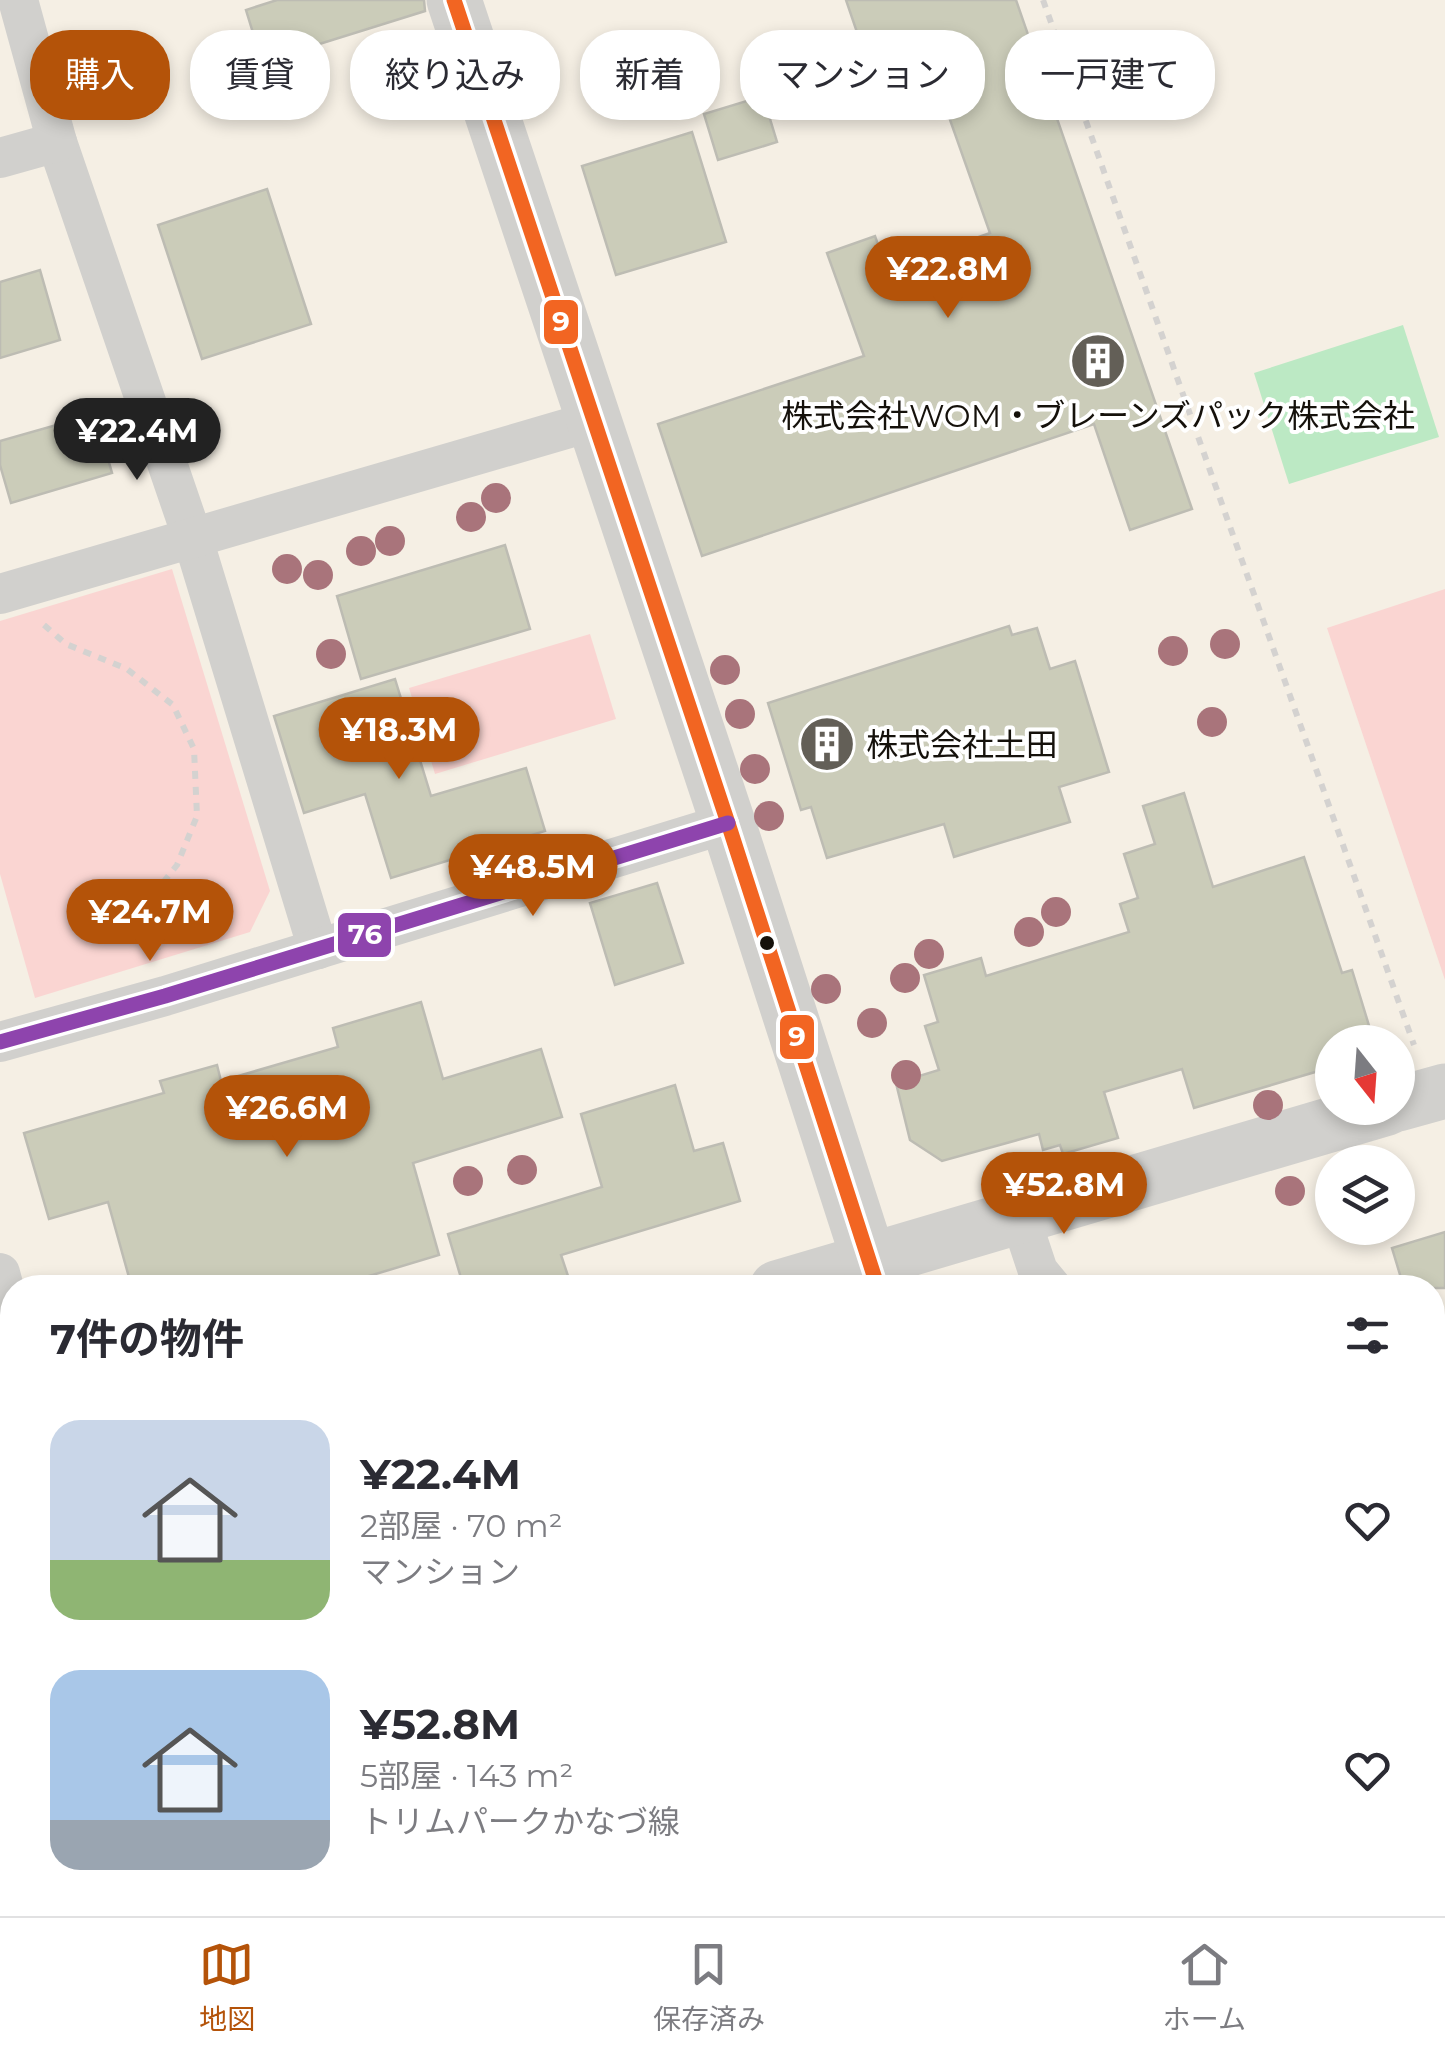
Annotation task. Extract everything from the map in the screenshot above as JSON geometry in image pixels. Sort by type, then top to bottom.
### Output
[{"type":"main road","points":[[454,0],[874,1275],[1020,1216],[1327,1125]]},
{"type":"street","points":[[18,0],[57,142],[193,539],[318,949]]},
{"type":"street","points":[[0,158],[57,142]]},
{"type":"street","points":[[0,594],[593,421]]},
{"type":"street","points":[[0,1042],[165,996],[728,823]]},
{"type":"street","points":[[1020,1216],[1041,1275]]},
{"type":"path","points":[[1043,0],[1390,1025]]},
{"type":"path","points":[[38,610],[46,628],[66,644],[127,669],[173,705],[194,749],[197,816],[176,865],[150,899],[165,996]]},
{"type":"shaded area","points":[[1403,325],[1439,437],[1289,484],[1254,373]]},
{"type":"shaded area","points":[[172,569],[270,891],[250,932],[35,998],[0,874],[0,621]]},
{"type":"shaded area","points":[[1445,589],[1445,980],[1327,628]]},
{"type":"shaded area","points":[[590,634],[616,719],[435,774],[409,688]]},
{"type":"building","points":[[277,0],[424,0],[425,11],[364,30],[350,30],[350,34],[330,41],[330,30],[252,30],[246,10]]},
{"type":"building","points":[[846,0],[1016,0],[1026,30],[1005,30],[1005,120],[1057,120],[1192,509],[1130,530],[1094,424],[702,556],[658,424],[864,356],[827,253],[875,236],[887,270],[990,233],[950,120],[985,120],[985,30],[856,30]]},
{"type":"building","points":[[740,103],[740,120],[770,120],[777,142],[718,160],[706,120],[720,120],[720,109]]},
{"type":"building","points":[[692,132],[726,242],[616,275],[582,166]]},
{"type":"building","points":[[267,189],[311,324],[202,359],[158,225]]},
{"type":"building","points":[[40,270],[60,340],[0,358],[0,282]]},
{"type":"building","points":[[95,414],[112,473],[11,503],[0,465],[0,441]]},
{"type":"building","points":[[505,545],[530,629],[361,679],[337,596]]},
{"type":"building","points":[[1009,626],[1012,635],[1037,628],[1050,669],[1075,661],[1109,772],[1059,787],[1070,822],[954,857],[944,824],[827,858],[811,807],[801,810],[768,703]]},
{"type":"building","points":[[395,679],[431,796],[526,768],[545,831],[391,878],[365,794],[304,813],[274,716]]},
{"type":"building","points":[[1184,793],[1213,887],[1304,857],[1342,973],[1352,970],[1369,1025],[1315,1025],[1315,1072],[1194,1108],[1182,1069],[1104,1092],[1118,1138],[1063,1154],[1060,1145],[1043,1150],[1039,1134],[942,1161],[910,1140],[896,1083],[939,1070],[925,1026],[938,1022],[924,975],[981,958],[986,976],[1129,932],[1120,904],[1138,898],[1124,854],[1155,844],[1143,806]]},
{"type":"building","points":[[657,883],[683,963],[615,985],[590,903]]},
{"type":"building","points":[[421,1002],[443,1079],[541,1049],[562,1117],[413,1163],[439,1255],[372,1275],[128,1275],[108,1202],[49,1219],[24,1133],[164,1093],[160,1081],[217,1065],[221,1081],[338,1047],[333,1028]]},
{"type":"building","points":[[675,1085],[694,1151],[723,1143],[740,1201],[561,1255],[568,1275],[460,1275],[448,1234],[602,1187],[581,1114]]},
{"type":"building","points":[[1445,1232],[1445,1275],[1400,1275],[1392,1248],[1415,1245],[1415,1241]]},
{"type":"transit line","name":"9","points":[[454,0],[874,1275]]},
{"type":"transit line","name":"76","points":[[0,1042],[165,996],[728,823]]},
{"type":"place","name":"株式会社WOM・ブレーンズパック株式会社","points":[[1098,361]]},
{"type":"place","name":"株式会社土田","points":[[827,744]]}]
